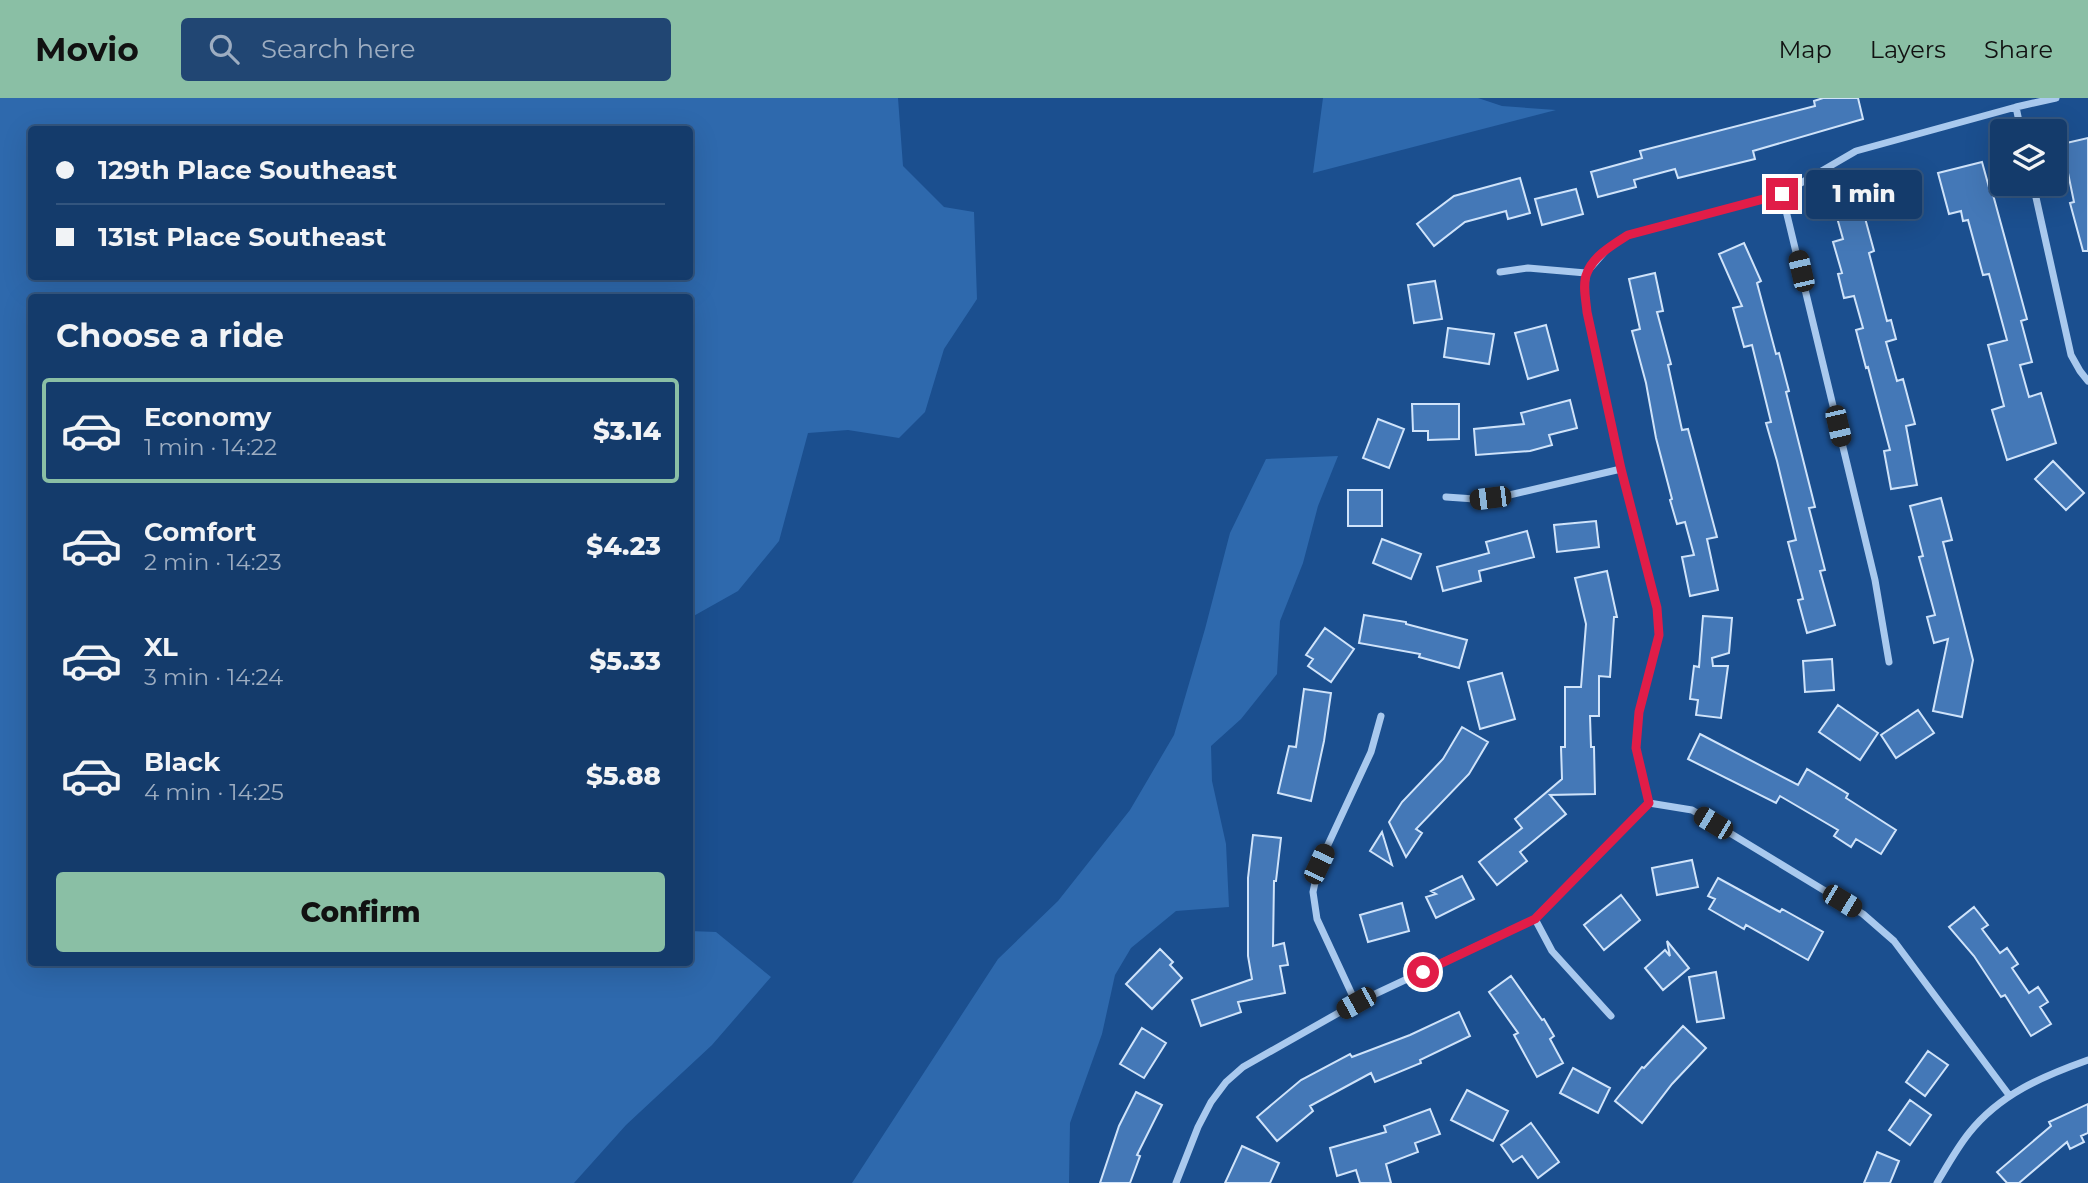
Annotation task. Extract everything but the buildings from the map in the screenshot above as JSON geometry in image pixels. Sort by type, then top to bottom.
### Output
[{"type":"street","points":[[1649,803],[1636,748],[1639,712],[1659,635],[1657,608],[1621,469],[1587,312],[1586,273],[1608,248],[1628,235],[1782,194],[1856,151],[2056,98]]},
{"type":"street","points":[[2015,107],[2018,119]]},
{"type":"street","points":[[1782,194],[1875,580],[1889,662]]},
{"type":"street","points":[[2036,196],[2071,355],[2088,381]]},
{"type":"street","points":[[1500,272],[1528,268],[1586,273]]},
{"type":"street","points":[[1447,496],[1475,499],[1505,496],[1621,469]]},
{"type":"street","points":[[1356,1003],[1317,919],[1313,892],[1319,864],[1371,752],[1381,716]]},
{"type":"street","points":[[1177,1183],[1198,1127],[1211,1102],[1243,1067],[1356,1003],[1535,919],[1649,803]]},
{"type":"street","points":[[1649,803],[1692,810],[1863,914],[1894,941],[2009,1095]]},
{"type":"street","points":[[1535,919],[1552,951],[1611,1016]]},
{"type":"street","points":[[1937,1183],[1969,1132],[2009,1095],[2052,1073],[2088,1060]]},
{"type":"shaded area","points":[[0,98],[898,98],[903,166],[944,207],[974,212],[977,299],[944,349],[925,412],[899,438],[848,430],[808,433],[779,541],[738,591],[693,616],[693,294],[28,294],[28,966],[693,966],[693,931],[716,932],[771,977],[712,1045],[626,1125],[574,1183],[0,1183]]},
{"type":"shaded area","points":[[1323,98],[1478,98],[1502,106],[1556,110],[1313,173]]},
{"type":"shaded area","points":[[1338,456],[1318,506],[1303,563],[1280,621],[1277,674],[1241,719],[1211,746],[1212,781],[1226,844],[1229,907],[1176,911],[1131,948],[1115,975],[1102,1034],[1070,1123],[1069,1183],[852,1183],[998,959],[1058,901],[1130,810],[1174,735],[1230,533],[1266,459]]},
{"type":"route","points":[[1423,972],[1535,919],[1649,803],[1636,748],[1639,712],[1659,635],[1657,608],[1621,469],[1587,312],[1586,273],[1608,248],[1628,235],[1782,194]]}]
